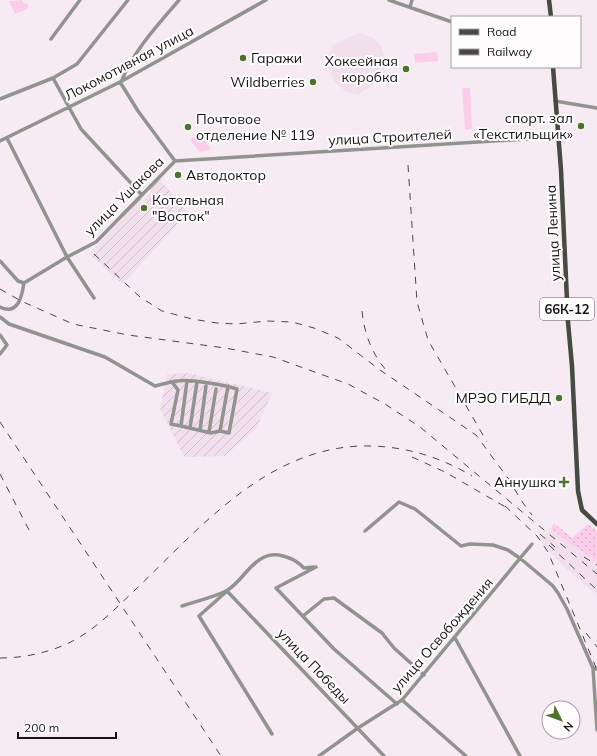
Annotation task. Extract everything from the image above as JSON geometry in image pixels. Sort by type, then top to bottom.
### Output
[{"type":"main road","points":[[549,0],[551,16]]},
{"type":"main road","name":"улица Ленина","points":[[553,68],[578,492],[582,510],[597,524]]},
{"type":"street","points":[[51,39],[80,0]]},
{"type":"street","points":[[0,99],[53,78],[77,64],[128,0]]},
{"type":"street","points":[[175,161],[138,111],[121,82],[128,66],[179,0]]},
{"type":"street","name":"Локомотивная улица","points":[[0,141],[121,82],[266,0]]},
{"type":"street","points":[[389,0],[451,22]]},
{"type":"street","points":[[410,7],[412,0]]},
{"type":"street","points":[[53,78],[81,130],[142,195]]},
{"type":"street","points":[[555,102],[597,108]]},
{"type":"street","name":"улица Строителей","points":[[175,161],[558,137]]},
{"type":"street","points":[[7,138],[67,257],[94,298]]},
{"type":"street","name":"улица Ушакова","points":[[24,283],[67,257],[96,242],[175,161]]},
{"type":"street","points":[[0,261],[18,281],[24,283],[21,301],[13,308],[5,310],[0,307]]},
{"type":"street","points":[[0,317],[10,324],[105,357],[156,386],[172,382],[187,381],[228,386],[237,389],[228,433],[209,432],[171,424],[178,390],[172,382]]},
{"type":"street","points":[[0,335],[7,345],[0,354]]},
{"type":"street","points":[[180,426],[187,381]]},
{"type":"street","points":[[190,428],[197,382]]},
{"type":"street","points":[[200,430],[206,386]]},
{"type":"street","points":[[220,432],[228,386]]},
{"type":"street","points":[[209,432],[216,389]]},
{"type":"street","points":[[365,531],[399,502],[415,509],[461,546],[470,544],[492,545],[508,550],[521,559],[558,593],[595,669],[597,730]]},
{"type":"street","name":"улица Освобождения","points":[[318,756],[402,700],[532,544]]},
{"type":"street","points":[[272,734],[199,616],[227,591],[247,570],[260,560],[276,554],[296,560],[304,568],[316,567],[276,588],[334,648],[397,704]]},
{"type":"street","points":[[182,606],[227,591]]},
{"type":"street","name":"улица Победы","points":[[227,591],[384,756]]},
{"type":"street","points":[[303,616],[324,599],[334,598],[382,633],[394,648],[424,675]]},
{"type":"street","points":[[455,638],[520,756]]},
{"type":"street","points":[[402,700],[466,756]]},
{"type":"shaded area","points":[[22,0],[24,4],[27,3],[29,8],[15,14],[9,1]]},
{"type":"shaded area","points":[[358,33],[372,37],[380,45],[385,58],[385,72],[381,79],[358,95],[345,91],[334,81],[328,67],[327,56],[333,45]]},
{"type":"shaded area","points":[[437,52],[438,61],[415,63],[414,54]]},
{"type":"shaded area","points":[[462,88],[470,88],[472,129],[465,130]]},
{"type":"shaded area","points":[[198,133],[211,149],[200,152],[190,140]]},
{"type":"shaded area","points":[[159,178],[186,210],[177,222],[177,225],[123,284],[89,254],[140,199],[143,201],[151,192],[150,187]]},
{"type":"shaded area","points":[[188,373],[272,393],[256,429],[225,456],[184,457],[160,409],[167,374]]},
{"type":"shaded area","points":[[554,523],[572,538],[588,524],[597,531],[597,561],[566,541],[551,528]]},
{"type":"shaded area","points":[[551,528],[566,541],[597,561],[597,595],[565,568],[539,540]]},
{"type":"railway","points":[[408,165],[417,302],[428,340],[487,442]]},
{"type":"railway","points":[[94,254],[140,297],[162,311],[192,319],[217,323],[236,324],[267,321],[292,322],[314,328],[338,338],[380,370],[476,435],[510,481]]},
{"type":"railway","points":[[0,289],[21,301],[73,324],[128,335],[225,348],[273,357],[348,384],[385,404],[420,427],[597,574]]},
{"type":"railway","points":[[362,311],[370,343],[381,364],[386,370]]},
{"type":"railway","points":[[0,422],[221,756]]},
{"type":"railway","points":[[0,658],[24,656],[47,651],[62,646],[82,636],[92,629],[134,591],[208,519],[235,497],[263,478],[293,462],[325,451],[360,446],[389,447],[432,457],[472,476]]},
{"type":"railway","points":[[412,457],[445,472],[509,509]]},
{"type":"railway","points":[[0,474],[29,530]]},
{"type":"railway","points":[[507,477],[532,515]]},
{"type":"railway","points":[[505,506],[537,536],[548,552],[597,670]]},
{"type":"railway","points":[[540,534],[555,547]]},
{"type":"railway","points":[[549,545],[597,590]]},
{"type":"railway","points":[[584,557],[597,565]]},
{"type":"railway","points":[[586,633],[597,647]]},
{"type":"place","name":"Гаражи","points":[[243,58]]},
{"type":"place","name":"Хокеейная коробка","points":[[406,69]]},
{"type":"place","name":"Wildberries","points":[[313,82]]},
{"type":"place","name":"спорт. зал «Текстильщик»","points":[[581,126]]},
{"type":"place","name":"Почтовое отделение № 119","points":[[188,127]]},
{"type":"place","name":"Автодоктор","points":[[178,175]]},
{"type":"place","name":"Котельная \"Восток\"","points":[[144,208]]},
{"type":"place","name":"МРЭО ГИБДД","points":[[559,398]]},
{"type":"place","name":"Аннушка","points":[[564,482]]}]
